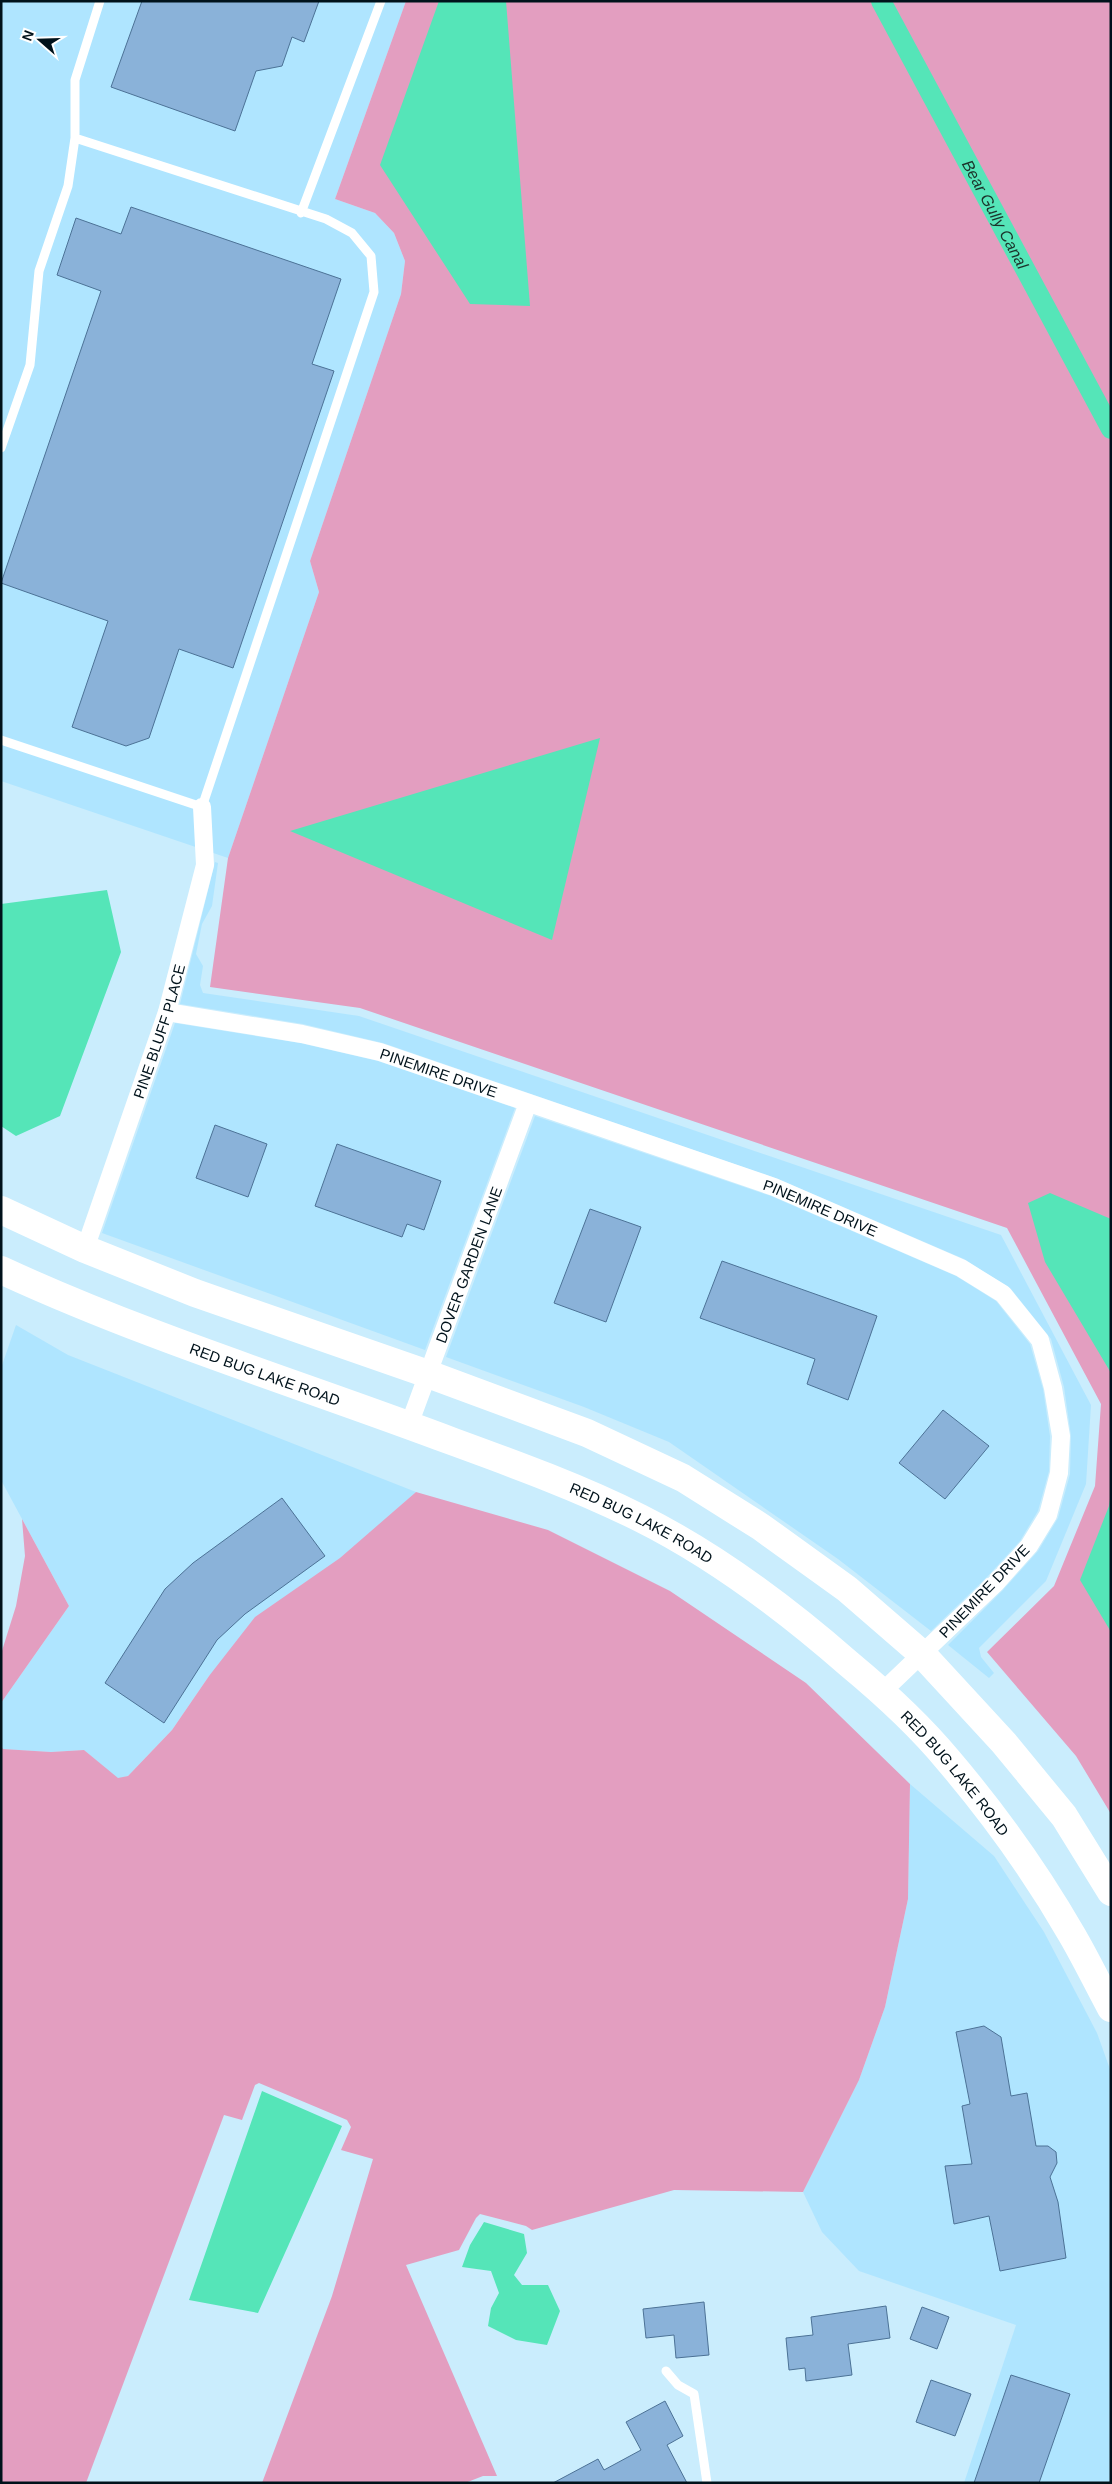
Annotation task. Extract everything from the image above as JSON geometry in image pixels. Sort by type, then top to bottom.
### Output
[{"type":"main road","points":[[1,1210],[85,1250],[195,1293],[428,1374],[587,1433],[683,1478],[761,1527],[847,1589],[922,1654],[1004,1743],[1064,1816],[1111,1892]]},
{"type":"main road","name":"RED BUG LAKE ROAD","points":[[1,1270],[66,1300],[161,1338],[409,1425],[550,1478],[640,1518],[716,1560],[803,1624],[882,1692],[947,1758],[1017,1849],[1072,1934],[1111,2008]]},
{"type":"street","name":"PINE BLUFF PLACE","points":[[85,1250],[167,1012],[205,865],[202,807]]},
{"type":"street","name":"PINEMIRE DRIVE","points":[[167,1012],[302,1034],[380,1052],[774,1187],[961,1268],[1003,1294],[1040,1340],[1053,1388],[1061,1436],[1060,1473],[1048,1515],[1022,1554],[882,1692]]},
{"type":"street","name":"DOVER GARDEN LANE","points":[[409,1425],[528,1103]]},
{"type":"lane","points":[[1,448],[30,365],[39,272],[68,186],[75,138],[75,80],[100,1]]},
{"type":"lane","points":[[302,213],[381,1]]},
{"type":"lane","points":[[1,740],[202,807],[374,292],[371,256],[352,233],[326,219],[302,213],[75,138]]},
{"type":"lane","points":[[666,2370],[678,2385],[694,2394],[707,2483]]},
{"type":"shaded area","points":[[1,1],[406,1],[335,199],[375,213],[394,233],[405,261],[401,294],[310,561],[319,592],[228,858],[1,781]]},
{"type":"shaded area","points":[[406,1],[1111,1],[1111,1814],[1076,1756],[987,1652],[1054,1586],[1095,1486],[1101,1404],[1007,1228],[360,1008],[210,987],[228,858],[319,592],[310,561],[401,294],[405,261],[394,233],[375,213],[335,199]]},
{"type":"shaded area","points":[[439,1],[506,1],[530,306],[470,304],[380,165]]},
{"type":"shaded area","points":[[600,738],[552,940],[290,831]]},
{"type":"shaded area","points":[[215,862],[218,863],[212,906],[202,924],[196,954],[203,966],[200,985],[203,993],[359,1016],[1001,1235],[1091,1405],[1086,1484],[1046,1581],[979,1648],[981,1657],[994,1673],[989,1678],[948,1645],[1003,1590],[1038,1551],[1058,1518],[1070,1474],[1071,1436],[1064,1387],[1051,1339],[1011,1289],[964,1259],[778,1179],[383,1043],[303,1024],[180,1004]]},
{"type":"shaded area","points":[[107,890],[121,952],[60,1116],[16,1136],[1,1126],[1,904]]},
{"type":"shaded area","points":[[175,1023],[300,1043],[378,1061],[515,1108],[425,1350],[102,1233]]},
{"type":"shaded area","points":[[535,1116],[771,1196],[956,1276],[996,1301],[1030,1344],[1043,1389],[1050,1436],[1049,1471],[1038,1511],[1020,1541],[987,1577],[931,1631],[838,1559],[669,1442],[584,1407],[446,1357]]},
{"type":"shaded area","points":[[1050,1193],[1111,1219],[1111,1373],[1045,1262],[1028,1203]]},
{"type":"shaded area","points":[[16,1325],[68,1355],[416,1492],[209,1676],[172,1730],[128,1776],[118,1779],[84,1750],[51,1752],[2,1749],[1,1746],[1,1703],[69,1606],[1,1480],[1,1368]]},
{"type":"shaded area","points":[[416,1492],[548,1530],[670,1591],[806,1683],[910,1784],[908,1899],[885,2007],[859,2080],[803,2192],[674,2190],[532,2230],[526,2226],[480,2214],[459,2250],[406,2265],[497,2476],[483,2476],[465,2483],[262,2483],[332,2296],[373,2159],[341,2150],[351,2127],[347,2120],[259,2083],[255,2085],[242,2120],[224,2115],[86,2483],[1,2483],[1,1746],[3,1749],[51,1752],[84,1750],[118,1778],[128,1776],[172,1730],[209,1676],[255,1617],[340,1558]]},
{"type":"shaded area","points":[[1111,1492],[1111,1632],[1080,1580],[1109,1506]]},
{"type":"shaded area","points":[[22,1519],[69,1606],[1,1703],[1,1654],[16,1606],[25,1556]]},
{"type":"shaded area","points":[[910,1784],[994,1856],[1044,1932],[1097,2033],[1111,2072],[1111,2483],[964,2483],[1016,2325],[859,2271],[822,2232],[803,2192],[859,2080],[885,2007],[908,1899]]},
{"type":"shaded area","points":[[262,2091],[342,2126],[258,2313],[189,2300]]},
{"type":"shaded area","points":[[484,2222],[524,2234],[527,2253],[514,2275],[522,2285],[548,2285],[560,2311],[547,2345],[516,2340],[488,2326],[491,2308],[499,2293],[491,2271],[462,2267],[470,2245]]},
{"type":"building","points":[[142,1],[319,1],[304,42],[292,37],[282,66],[256,71],[235,131],[111,87]]},
{"type":"building","points":[[131,207],[341,279],[312,364],[334,371],[233,668],[179,649],[149,738],[126,746],[72,727],[108,621],[1,583],[101,291],[57,275],[76,218],[121,234]]},
{"type":"building","points":[[215,1125],[267,1144],[248,1197],[196,1178]]},
{"type":"building","points":[[337,1144],[441,1181],[424,1230],[407,1224],[402,1237],[315,1206]]},
{"type":"building","points":[[590,1209],[641,1227],[606,1322],[554,1303]]},
{"type":"building","points":[[722,1261],[877,1316],[848,1400],[807,1384],[815,1359],[700,1318]]},
{"type":"building","points":[[943,1410],[989,1446],[945,1499],[899,1463]]},
{"type":"building","points":[[282,1498],[325,1556],[245,1614],[217,1640],[164,1723],[105,1683],[165,1589],[193,1563]]},
{"type":"building","points":[[984,2026],[1001,2037],[1011,2096],[1027,2093],[1036,2146],[1048,2146],[1056,2152],[1057,2163],[1050,2177],[1058,2202],[1066,2258],[1000,2271],[989,2216],[954,2224],[945,2166],[972,2164],[962,2106],[970,2104],[956,2032]]},
{"type":"building","points":[[704,2302],[709,2355],[676,2358],[674,2335],[646,2338],[643,2309]]},
{"type":"building","points":[[886,2306],[890,2338],[848,2344],[852,2375],[806,2381],[805,2368],[789,2370],[786,2338],[813,2335],[811,2317]]},
{"type":"building","points":[[922,2307],[949,2317],[937,2349],[910,2339]]},
{"type":"building","points":[[1011,2375],[1070,2394],[1039,2483],[974,2483]]},
{"type":"building","points":[[931,2380],[971,2394],[955,2436],[916,2422]]},
{"type":"building","points":[[665,2401],[683,2436],[667,2445],[687,2483],[553,2483],[598,2459],[604,2470],[641,2450],[626,2422]]},
{"type":"waterway","name":"Bear Gully Canal","points":[[881,1],[1111,429]]}]
